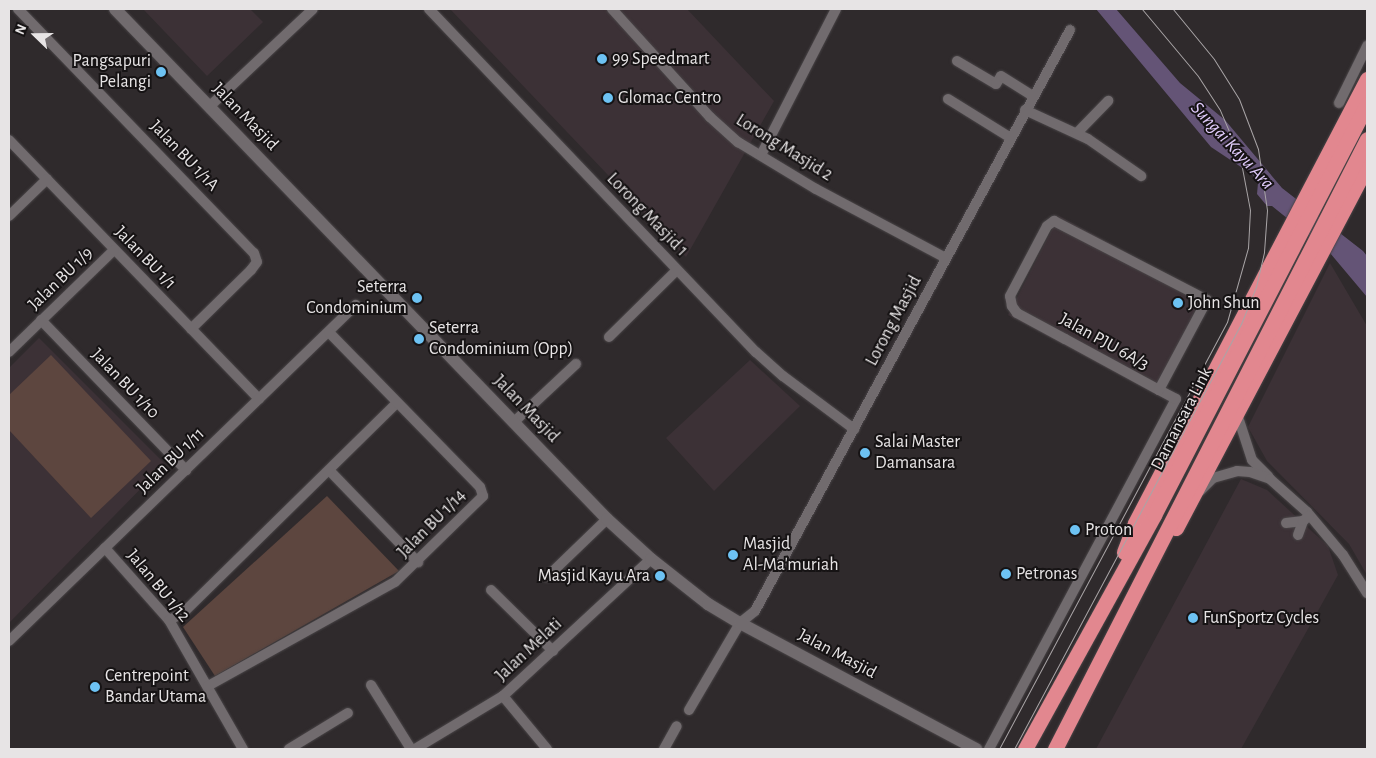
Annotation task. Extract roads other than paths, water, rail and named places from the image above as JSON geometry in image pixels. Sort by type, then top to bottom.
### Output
[{"type":"highway","points":[[1108,596],[1135,523],[1315,174],[1367,80]]},
{"type":"highway","name":"Damansara Link","points":[[1025,749],[1154,514],[1367,104]]},
{"type":"highway","name":"Damansara Link","points":[[1055,749],[1126,614],[1168,526],[1367,139]]},
{"type":"highway","points":[[1126,614],[1195,498],[1367,165]]},
{"type":"highway","points":[[1021,749],[1040,722]]},
{"type":"street","name":"Jalan BU 1/1A","points":[[18,9],[254,253],[257,262],[251,270],[190,328]]},
{"type":"street","name":"Jalan Masjid","points":[[116,9],[607,519],[651,558],[708,604],[740,623],[976,749]]},
{"type":"street","points":[[210,106],[313,9]]},
{"type":"street","name":"Lorong Masjid 1","points":[[429,9],[677,270],[783,376],[854,429]]},
{"type":"street","name":"Lorong Masjid 2","points":[[612,9],[710,117],[738,142],[816,189],[946,258]]},
{"type":"street","points":[[761,155],[836,9]]},
{"type":"street","name":"Lorong Masjid","points":[[688,710],[740,623],[756,611],[1025,110],[1070,30]]},
{"type":"street","points":[[1339,102],[1367,46]]},
{"type":"street","points":[[957,60],[996,84],[1001,76],[1033,96]]},
{"type":"street","points":[[948,98],[1011,138]]},
{"type":"street","points":[[1077,133],[1108,101]]},
{"type":"street","points":[[1025,110],[1077,133],[1141,176]]},
{"type":"street","name":"Jalan BU 1/1","points":[[9,140],[259,399]]},
{"type":"street","points":[[9,216],[46,179]]},
{"type":"street","name":"Jalan PJU 6A/3","points":[[989,749],[1176,399],[1159,390],[1017,313],[1010,296],[1047,226],[1054,221],[1208,300],[1159,390]]},
{"type":"street","name":"Jalan BU 1/9","points":[[9,352],[114,250]]},
{"type":"street","points":[[609,337],[677,270]]},
{"type":"street","name":"Jalan BU 1/11","points":[[9,641],[356,305]]},
{"type":"street","name":"Jalan BU 1/10","points":[[42,320],[186,470]]},
{"type":"street","name":"Jalan BU 1/14","points":[[208,686],[395,582],[418,562],[483,496],[480,487],[329,332]]},
{"type":"street","points":[[514,422],[576,364]]},
{"type":"street","points":[[169,620],[182,614],[330,471],[397,403]]},
{"type":"street","points":[[1238,417],[1252,460],[1343,555],[1367,592]]},
{"type":"street","points":[[330,471],[418,562]]},
{"type":"street","points":[[1195,498],[1207,483],[1223,474],[1250,472],[1270,479]]},
{"type":"street","points":[[1286,523],[1306,518]]},
{"type":"street","points":[[1298,535],[1306,518]]},
{"type":"street","points":[[547,577],[607,519]]},
{"type":"street","name":"Jalan BU 1/12","points":[[105,548],[169,620],[208,686],[232,735],[243,749]]},
{"type":"street","name":"Jalan Melati","points":[[416,749],[503,696],[651,558]]},
{"type":"street","points":[[490,590],[553,651]]},
{"type":"street","points":[[371,685],[411,749]]},
{"type":"street","points":[[503,696],[547,749]]},
{"type":"street","points":[[289,749],[348,713]]},
{"type":"street","points":[[664,749],[677,726]]},
{"type":"water","name":"Sungai Kayu Ara","points":[[1096,9],[1116,9],[1180,83],[1225,120],[1282,188],[1363,251],[1367,256],[1367,297],[1330,253],[1272,206],[1267,206],[1257,194],[1258,183],[1253,175],[1211,147]]},
{"type":"tram line","points":[[999,749],[1227,322],[1248,248],[1250,210],[1240,157],[1220,110],[1198,76],[1142,9]]},
{"type":"tram line","points":[[1014,749],[1241,324],[1256,287],[1264,252],[1267,210],[1258,149],[1239,99],[1214,59],[1173,9]]},
{"type":"place","name":"99 Speedmart","points":[[602,59]]},
{"type":"place","name":"Pangsapuri Pelangi","points":[[161,72]]},
{"type":"place","name":"Glomac Centro","points":[[608,98]]},
{"type":"place","name":"Seterra Condominium","points":[[417,298]]},
{"type":"place","name":"John Shun","points":[[1178,303]]},
{"type":"place","name":"Seterra Condominium (Opp)","points":[[419,339]]},
{"type":"place","name":"Salai Master Damansara","points":[[865,453]]},
{"type":"place","name":"Proton","points":[[1075,530]]},
{"type":"place","name":"Masjid Al-Ma'muriah","points":[[733,555]]},
{"type":"place","name":"Petronas","points":[[1006,574]]},
{"type":"place","name":"Masjid Kayu Ara","points":[[660,576]]},
{"type":"place","name":"FunSportz Cycles","points":[[1193,618]]},
{"type":"place","name":"Centrepoint Bandar Utama","points":[[95,687]]}]
